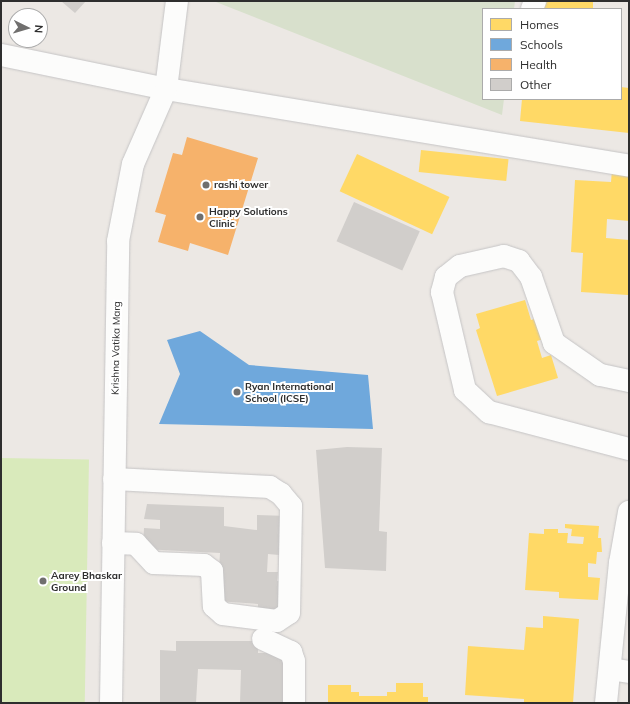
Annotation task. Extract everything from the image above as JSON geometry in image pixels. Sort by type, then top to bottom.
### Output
[{"type":"street","name":"Krishna Vatika Marg","points":[[111,703],[118,241],[134,164],[166,89],[177,1]]},
{"type":"street","points":[[1,55],[166,89],[629,166]]},
{"type":"street","points":[[629,381],[600,375],[554,343],[531,277],[519,261],[504,256],[460,266],[446,277],[442,292],[465,390],[484,408],[489,412],[629,449]]},
{"type":"street","points":[[113,543],[136,544],[154,563],[204,565],[212,571],[214,606],[223,614],[277,621],[289,613],[291,506],[281,494],[270,487],[114,479]]},
{"type":"street","points":[[606,703],[619,670],[629,512]]},
{"type":"street","points":[[263,639],[291,652],[294,661],[294,703]]},
{"type":"green space","points":[[515,1],[514,8],[482,8],[482,100],[504,100],[502,115],[216,2]]},
{"type":"green space","name":"Aarey Bhaskar Ground","points":[[1,458],[89,460],[85,703],[1,703]]},
{"type":"building: Homes","points":[[537,1],[593,1],[593,8],[537,8]]},
{"type":"building: Homes","points":[[622,87],[629,88],[629,133],[520,121],[522,100],[622,100]]},
{"type":"building: Homes","points":[[421,150],[509,159],[506,181],[419,172]]},
{"type":"building: Homes","points":[[357,154],[449,197],[432,234],[340,191]]},
{"type":"building: Homes","points":[[612,170],[629,170],[629,221],[607,219],[606,238],[629,240],[628,295],[581,292],[583,253],[571,252],[575,180],[611,182]]},
{"type":"building: Homes","points":[[525,300],[531,320],[540,317],[546,338],[537,341],[542,358],[551,355],[558,378],[497,396],[476,330],[480,328],[476,314]]},
{"type":"building: Homes","points":[[565,524],[599,526],[598,538],[601,538],[602,552],[597,552],[596,564],[588,563],[588,577],[600,578],[598,600],[559,598],[559,592],[525,590],[529,533],[544,534],[544,529],[558,529],[558,533],[568,533],[567,543],[583,544],[584,537],[571,536],[572,529],[565,528]]},
{"type":"building: Homes","points":[[543,616],[579,619],[573,703],[524,703],[524,699],[465,695],[468,646],[524,650],[526,627],[543,628]]},
{"type":"building: Homes","points":[[396,683],[423,683],[423,697],[428,697],[428,703],[328,703],[328,685],[351,685],[351,692],[359,692],[359,696],[387,696],[387,692],[396,692]]},
{"type":"building: Schools","points":[[200,331],[249,365],[368,375],[373,429],[159,424],[180,374],[167,340]]},
{"type":"building: Health","name":"rashi tower","points":[[187,137],[258,158],[228,255],[190,243],[188,251],[158,242],[166,215],[155,212],[173,153],[182,155]]},
{"type":"building: Other","points":[[61,1],[86,1],[75,13]]},
{"type":"building: Other","points":[[354,202],[420,231],[402,271],[337,241]]},
{"type":"building: Other","points":[[347,447],[382,448],[379,531],[387,532],[386,571],[325,568],[316,450]]},
{"type":"building: Other","points":[[147,504],[224,507],[224,526],[257,530],[257,515],[288,516],[279,555],[268,554],[267,572],[278,572],[277,581],[286,581],[284,614],[258,612],[258,604],[217,601],[220,553],[143,549],[144,528],[160,529],[160,520],[144,519]]},
{"type":"building: Other","points":[[176,641],[258,641],[258,653],[287,653],[286,703],[240,703],[241,670],[198,669],[196,703],[160,703],[160,650],[176,651]]},
{"type":"place","name":"rashi tower","points":[[206,185]]},
{"type":"place","name":"Happy Solutions Clinic","points":[[200,217]]},
{"type":"place","name":"Ryan International School (ICSE)","points":[[237,392]]},
{"type":"place","name":"Aarey Bhaskar Ground","points":[[43,581]]}]
